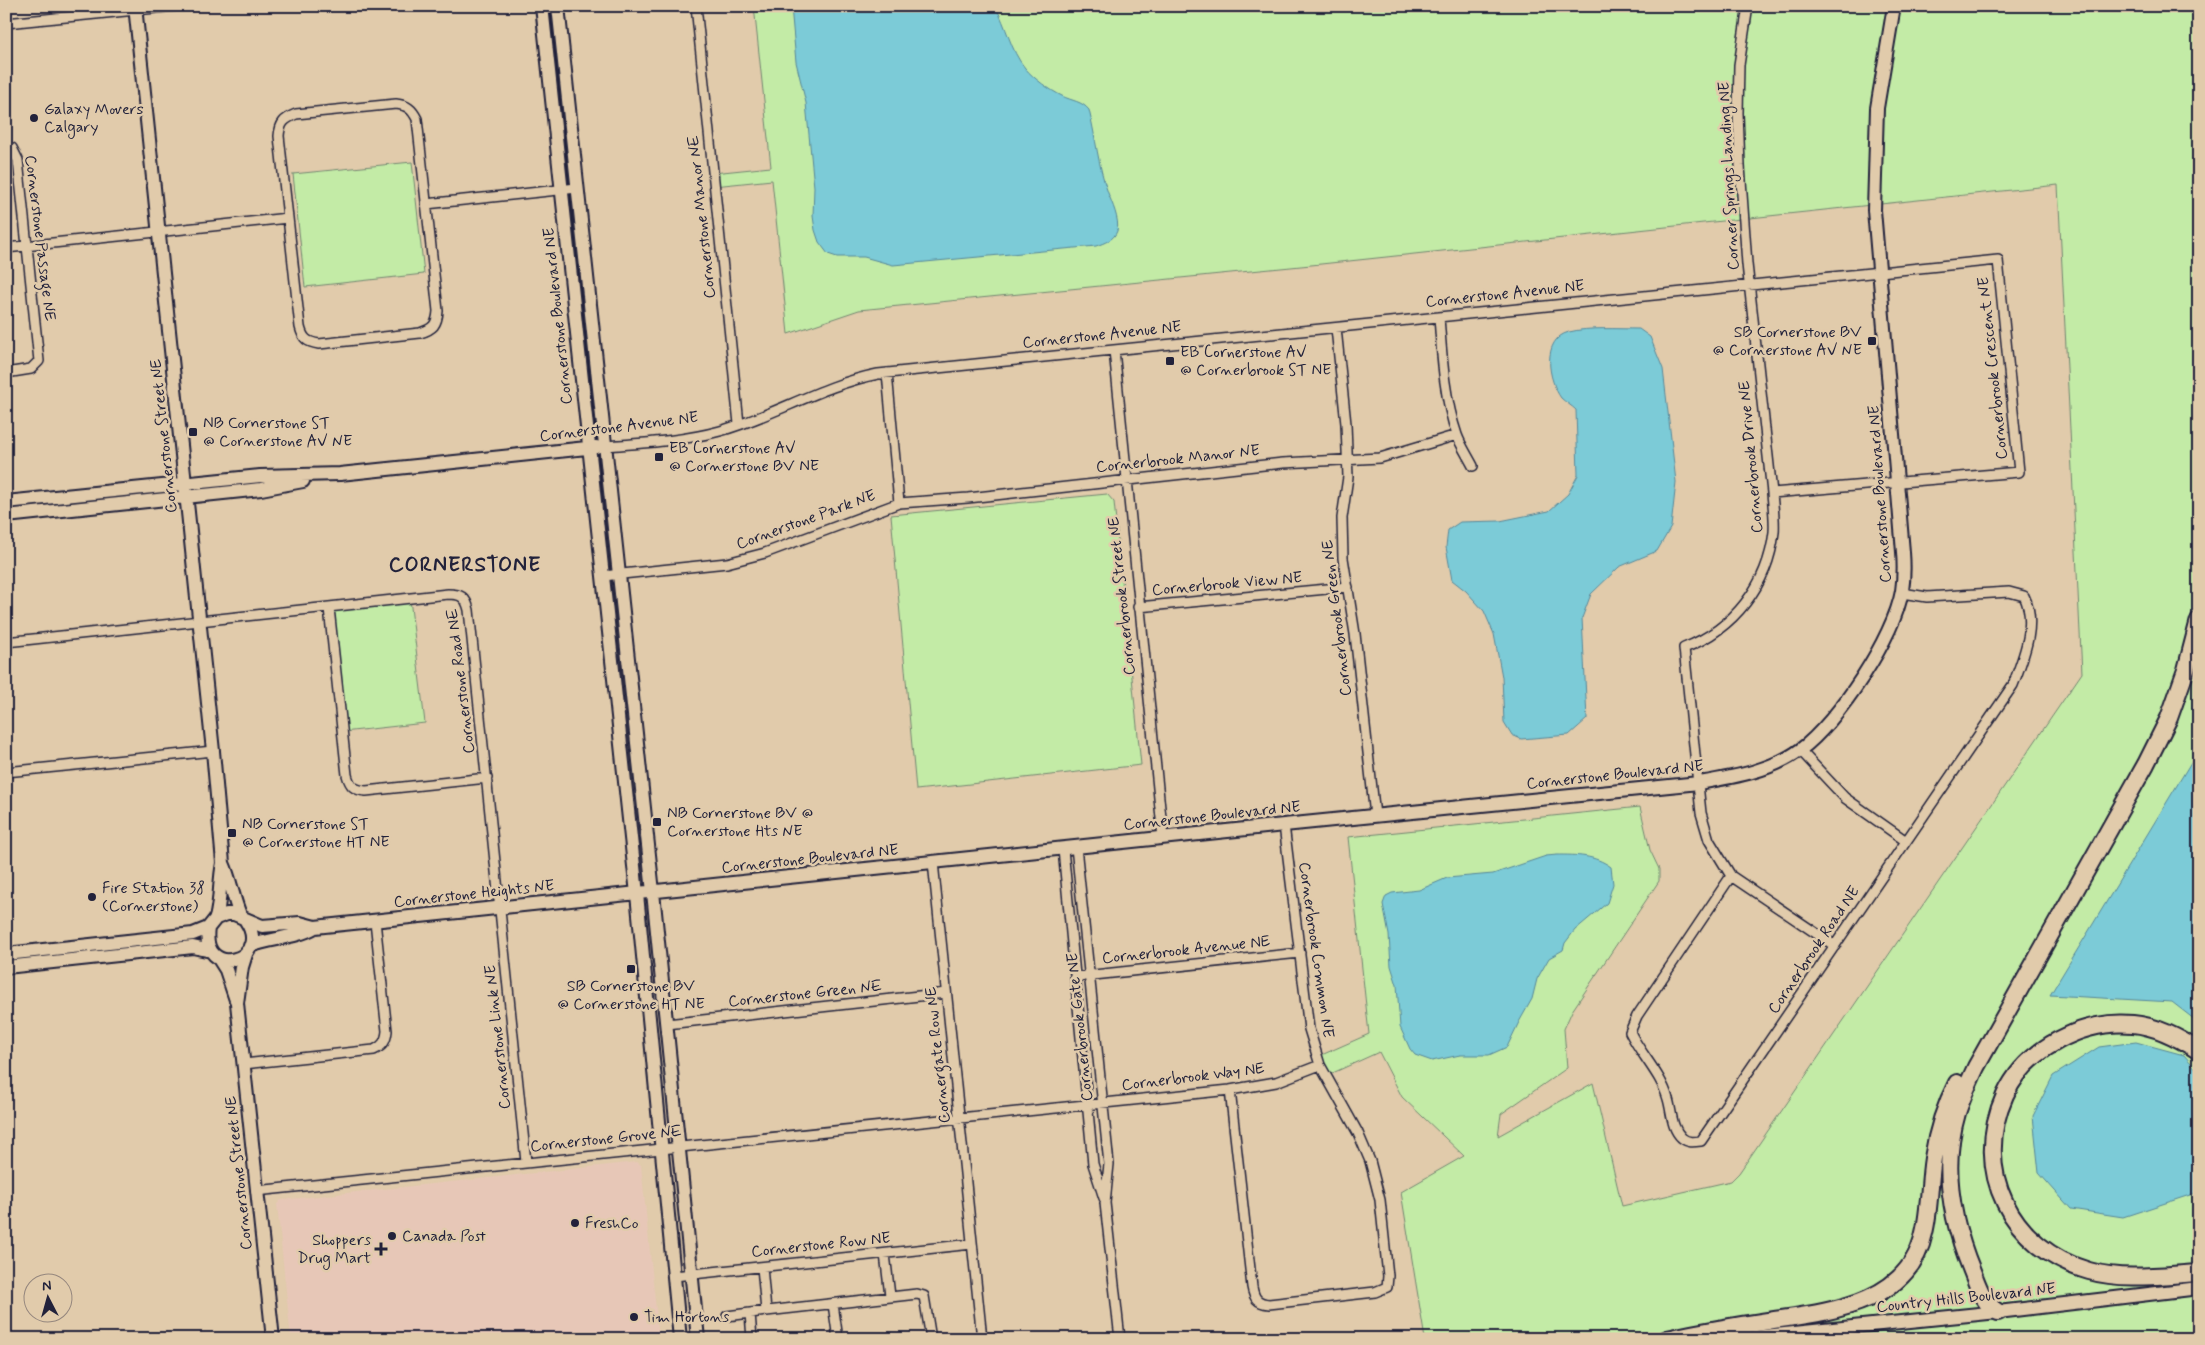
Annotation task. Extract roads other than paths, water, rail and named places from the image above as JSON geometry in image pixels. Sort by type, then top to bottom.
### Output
[{"type":"highway","points":[[1998,1312],[1992,1309],[1982,1295],[1960,1242],[1952,1213],[1949,1183],[1949,1152],[1957,1112],[1972,1075],[2146,764],[2168,718],[2186,670],[2199,620]]},
{"type":"highway","points":[[1667,1339],[1847,1307],[1882,1292],[1904,1274],[1915,1259],[1924,1236],[1933,1158],[1941,1124],[1952,1095],[1975,1050],[2028,974]]},
{"type":"highway","points":[[2199,1051],[2182,1040],[2158,1030],[2133,1024],[2108,1024],[2082,1030],[2058,1040],[2036,1054],[2019,1073],[2006,1094],[1998,1116],[1993,1162],[1998,1189],[2010,1213],[2034,1242],[2049,1253],[2090,1271],[2112,1275],[2142,1277],[2199,1273]]},
{"type":"street","points":[[6,24],[135,8],[176,6]]},
{"type":"street","name":"Cornerstone Boulevard NE","points":[[542,6],[637,894],[680,1339]]},
{"type":"street","name":"Cornerstone Boulevard NE","points":[[558,6],[680,1146],[698,1339]]},
{"type":"street","name":"Cornerstone Manor NE","points":[[696,6],[739,424]]},
{"type":"street","name":"Corner Springs Landing NE","points":[[1748,6],[1739,65],[1738,113],[1749,285]]},
{"type":"street","name":"Cornerstone Boulevard NE","points":[[653,892],[1699,783],[1746,775],[1800,750],[1834,717],[1858,684],[1891,624],[1902,592],[1903,552],[1898,483],[1878,273],[1874,210],[1874,158],[1877,108],[1894,6]]},
{"type":"street","name":"Cornerstone Street NE","points":[[135,8],[186,483],[223,864],[220,879],[221,897],[212,923]]},
{"type":"street","points":[[396,104],[406,105],[413,110],[417,119],[438,311],[437,323],[431,330],[420,333],[328,343],[310,343],[302,337],[300,327],[288,218],[280,125],[286,118],[296,114],[396,104]]},
{"type":"street","name":"Cornerstone Passage NE","points":[[6,146],[12,148],[18,160],[39,361],[31,369],[6,372]]},
{"type":"street","points":[[426,204],[577,188]]},
{"type":"street","points":[[6,248],[288,218]]},
{"type":"street","name":"Cornerbrook Crescent NE","points":[[1878,273],[1998,260],[2019,472],[1898,483]]},
{"type":"street","name":"Cornerstone Avenue NE","points":[[6,502],[260,476],[340,474],[677,439],[720,431],[834,386],[858,378],[887,373],[1878,273]]},
{"type":"street","name":"Cornerbrook Drive NE","points":[[1749,285],[1772,493],[1774,531],[1770,554],[1763,575],[1735,617],[1699,643],[1684,648],[1701,813],[1709,840],[1731,876],[1835,946]]},
{"type":"street","points":[[1439,317],[1443,375],[1457,435],[1473,466]]},
{"type":"street","name":"Cornerbrook Green NE","points":[[1336,328],[1346,424],[1348,477],[1342,536],[1375,816]]},
{"type":"street","name":"Cornerbrook Street NE","points":[[1114,350],[1138,608],[1163,838]]},
{"type":"street","points":[[887,373],[899,502]]},
{"type":"street","name":"Cornerbrook Manor NE","points":[[899,502],[968,498],[1284,463],[1380,458],[1457,435]]},
{"type":"street","name":"Cornerstone Avenue NE","points":[[6,516],[261,489],[340,474]]},
{"type":"street","points":[[1772,493],[1898,483]]},
{"type":"street","name":"Cornerstone Park NE","points":[[603,576],[709,565],[746,559],[784,547],[899,502]]},
{"type":"street","name":"Cornerbrook View NE","points":[[1138,608],[1348,587]]},
{"type":"street","name":"Cornerbrook Road NE","points":[[1731,876],[1637,1016],[1630,1032],[1636,1045],[1652,1065],[1668,1098],[1676,1130],[1688,1142],[1701,1141],[2013,685],[2026,651],[2029,611],[2024,596],[2017,593],[1927,597],[1902,592]]},
{"type":"street","name":"Cornerstone Road NE","points":[[6,642],[448,594],[460,595],[465,598],[470,610],[499,908]]},
{"type":"street","points":[[329,608],[348,774],[352,786],[366,791],[487,778]]},
{"type":"street","points":[[1800,750],[1845,798],[1906,841]]},
{"type":"street","points":[[6,772],[213,751]]},
{"type":"street","name":"Cornerbrook Common NE","points":[[1230,1090],[1252,1287],[1255,1299],[1258,1302],[1268,1304],[1382,1291],[1387,1287],[1388,1276],[1380,1200],[1375,1175],[1358,1133],[1320,1065],[1307,1020],[1284,825]]},
{"type":"street","name":"Cornerbrook Gate NE","points":[[1076,847],[1089,976],[1096,1103],[1094,1164],[1105,1203],[1120,1339]]},
{"type":"street","name":"Cornerbrook Gate NE","points":[[1063,849],[1075,977],[1108,1164],[1105,1203]]},
{"type":"street","name":"Cornergate Row NE","points":[[933,862],[982,1339]]},
{"type":"street","name":"Cornerstone Street NE","points":[[223,864],[229,878],[230,889],[243,919]]},
{"type":"street","name":"Cornerstone Heights NE","points":[[6,954],[193,934],[227,914],[262,926],[300,924],[316,927],[653,892]]},
{"type":"street","name":"Cornerstone Link NE","points":[[499,908],[526,1162]]},
{"type":"street","points":[[243,919],[252,933],[249,948]]},
{"type":"street","points":[[244,1064],[374,1050],[385,1042],[387,1031],[375,921]]},
{"type":"street","points":[[212,923],[207,943],[215,955]]},
{"type":"street","name":"Cornerstone Heights NE","points":[[6,967],[192,947],[233,960],[244,955],[249,948],[269,939],[302,934],[316,927]]},
{"type":"street","name":"Cornerstone Street NE","points":[[237,1003],[242,967],[249,948]]},
{"type":"street","name":"Cornerbrook Avenue NE","points":[[1075,977],[1300,954]]},
{"type":"street","name":"Cornerstone Street NE","points":[[215,955],[226,970],[237,1003],[272,1339]]},
{"type":"street","name":"Cornerstone Green NE","points":[[667,1024],[946,993]]},
{"type":"street","name":"Cornerbrook Way NE","points":[[959,1116],[1230,1090],[1276,1082],[1320,1065]]},
{"type":"street","name":"Cornerstone Grove NE","points":[[256,1191],[959,1116]]},
{"type":"street","name":"Cornerstone Row NE","points":[[674,1276],[972,1244]]},
{"type":"street","points":[[885,1254],[890,1296]]},
{"type":"street","points":[[762,1267],[766,1311]]},
{"type":"street","name":"Country Hills Boulevard NE","points":[[1736,1339],[1998,1312],[2199,1288]]},
{"type":"street","points":[[727,1316],[890,1296],[924,1296],[931,1339]]},
{"type":"street","points":[[833,1304],[838,1339]]},
{"type":"street","points":[[750,1313],[752,1339]]},
{"type":"water","points":[[791,6],[995,6],[1016,54],[1029,72],[1052,91],[1080,103],[1089,110],[1102,173],[1117,217],[1118,227],[1114,237],[1096,246],[893,265],[864,257],[837,257],[828,254],[819,242],[815,230],[813,216],[814,187],[806,103],[796,62]]},
{"type":"water","points":[[1639,329],[1650,337],[1663,369],[1676,482],[1671,527],[1657,551],[1619,567],[1591,594],[1582,618],[1587,719],[1569,735],[1521,739],[1512,735],[1504,722],[1502,677],[1494,634],[1484,611],[1466,591],[1452,580],[1446,547],[1448,530],[1460,522],[1500,521],[1549,511],[1568,494],[1578,475],[1576,410],[1561,398],[1553,381],[1550,361],[1554,343],[1560,336],[1577,330]]},
{"type":"water","points":[[2199,749],[2199,1023],[2172,1002],[2050,995]]},
{"type":"water","points":[[1546,856],[1585,856],[1605,863],[1611,867],[1613,884],[1607,903],[1575,930],[1565,943],[1563,950],[1549,958],[1537,979],[1532,999],[1507,1047],[1489,1055],[1460,1055],[1432,1061],[1415,1055],[1410,1049],[1400,1027],[1397,985],[1391,966],[1389,935],[1383,904],[1386,896],[1392,893],[1419,890],[1447,878],[1493,874]]},
{"type":"water","points":[[2136,1042],[2184,1055],[2199,1072],[2199,1192],[2123,1217],[2071,1209],[2039,1173],[2033,1116],[2053,1076],[2099,1047]]},
{"type":"place","name":"Galaxy Movers Calgary","points":[[34,118]]},
{"type":"place","name":"SB Cornerstone BV @ Cornerstone AV NE","points":[[1872,341]]},
{"type":"place","name":"EB Cornerstone AV @ Cornerbrook ST NE","points":[[1170,361]]},
{"type":"place","name":"NB Cornerstone ST @ Cornerstone AV NE","points":[[193,432]]},
{"type":"place","name":"EB Cornerstone AV @ Cornerstone BV NE","points":[[659,457]]},
{"type":"place","name":"NB Cornerstone BV @ Cornerstone Hts NE","points":[[657,822]]},
{"type":"place","name":"NB Cornerstone ST @ Cornerstone HT NE","points":[[232,833]]},
{"type":"place","name":"Fire Station 38 (Cornerstone)","points":[[92,897]]},
{"type":"place","name":"SB Cornerstone BV @ Cornerstone HT NE","points":[[631,969]]},
{"type":"place","name":"FreshCo","points":[[575,1223]]},
{"type":"place","name":"Canada Post","points":[[392,1236]]},
{"type":"place","name":"Shoppers Drug Mart","points":[[381,1249]]},
{"type":"place","name":"Tim Hortons","points":[[634,1317]]},
{"type":"district","name":"CORNERSTONE","points":[[465,565]]}]
